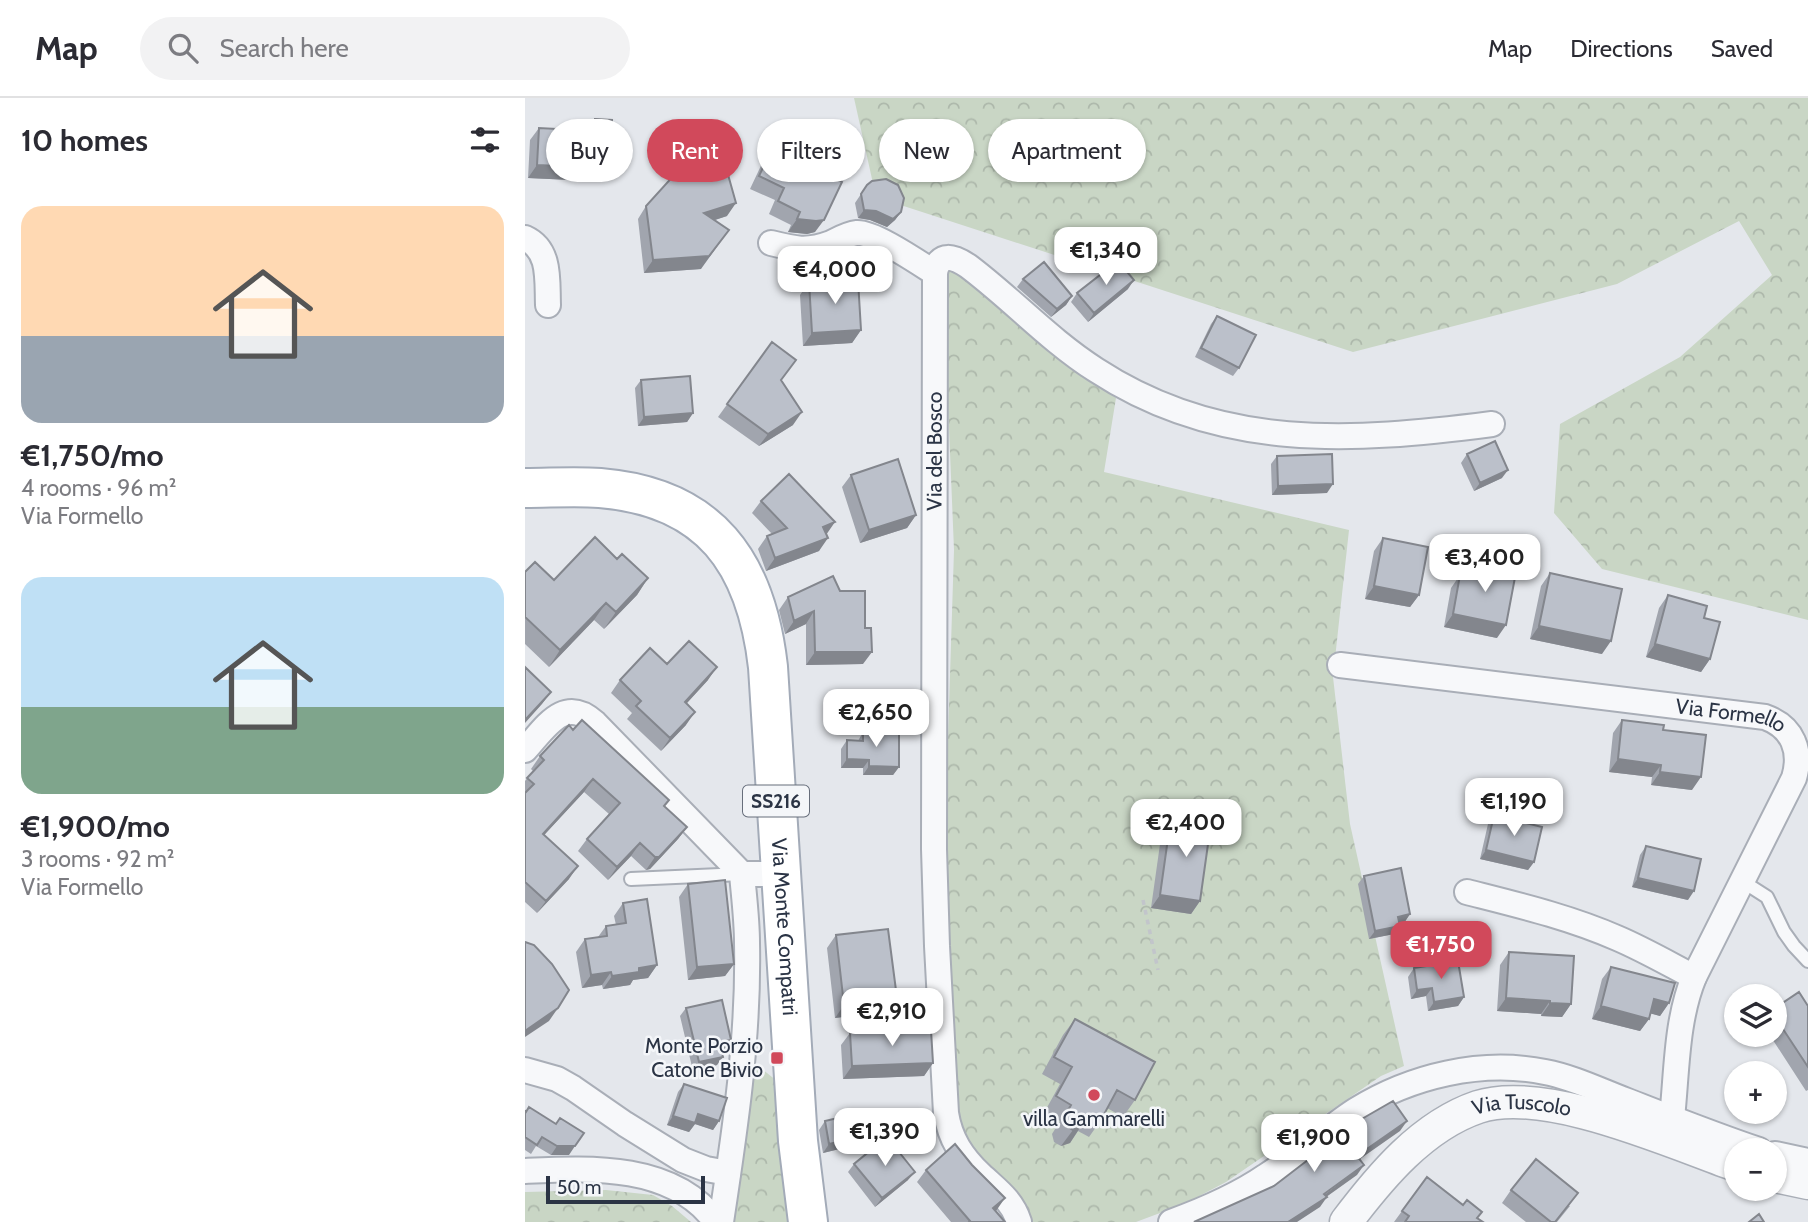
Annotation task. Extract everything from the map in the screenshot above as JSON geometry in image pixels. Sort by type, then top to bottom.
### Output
[{"type":"main road","name":"Via Monte Compatri","points":[[525,496],[585,487]]},
{"type":"main road","name":"Via Monte Compatri","points":[[525,488],[585,487],[631,492],[678,507],[697,519],[728,551],[744,575],[756,606],[766,648],[799,1158],[808,1222]]},
{"type":"street","points":[[771,243],[803,250],[821,247],[861,233],[882,241],[935,273],[941,260],[949,257],[958,260],[1056,341],[1109,378],[1151,400],[1223,425],[1277,434],[1332,436],[1413,433],[1492,425]]},
{"type":"street","points":[[525,238],[535,244],[543,255],[548,304]]},
{"type":"street","name":"Via del Bosco","points":[[935,273],[934,849],[946,1113],[950,1134],[956,1146],[972,1167],[1009,1200],[1019,1222]]},
{"type":"street","name":"Via Formello","points":[[1341,665],[1749,715],[1773,720],[1785,729],[1798,756],[1794,778],[1694,977],[1685,1001],[1672,1118]]},
{"type":"street","points":[[525,750],[555,718],[576,711],[587,716],[742,874],[747,944],[747,999],[743,1054],[721,1222]]},
{"type":"street","points":[[742,874],[781,874]]},
{"type":"street","points":[[1467,892],[1553,914],[1587,926],[1618,938],[1694,977]]},
{"type":"street","points":[[1171,1222],[1219,1203],[1267,1176],[1345,1117],[1374,1100],[1402,1087],[1461,1071],[1504,1067],[1548,1072],[1726,1138]]},
{"type":"street","points":[[525,1070],[557,1079],[573,1088],[683,1160],[706,1169],[728,1173]]},
{"type":"street","name":"Via Tuscolo","points":[[1346,1222],[1384,1175],[1419,1142],[1451,1119],[1492,1103],[1550,1106],[1582,1113],[1635,1128],[1724,1161]]},
{"type":"street","points":[[1787,1157],[1808,1161]]},
{"type":"street","points":[[525,1171],[590,1169],[647,1178],[685,1193],[700,1204],[716,1222]]},
{"type":"street","points":[[1787,1179],[1808,1183]]},
{"type":"lane","points":[[631,879],[742,874]]},
{"type":"lane","points":[[1742,881],[1767,897],[1784,932],[1808,961]]},
{"type":"path","points":[[1143,900],[1158,970]]},
{"type":"green space","points":[[854,98],[1808,98],[1808,620],[1602,569],[1554,513],[1560,424],[1680,357],[1772,275],[1739,221],[1617,284],[1353,352],[876,197],[865,148],[865,119],[859,119]]},
{"type":"green space","points":[[951,268],[962,270],[1068,362],[1116,398],[1104,472],[1349,530],[1333,677],[1350,824],[1404,1066],[1381,1076],[1226,1182],[1184,1204],[1136,1222],[1024,1222],[962,1136],[953,1096],[943,896],[954,550],[943,281]]},
{"type":"green space","points":[[743,1054],[777,1081],[787,1222],[721,1222]]},
{"type":"green space","points":[[606,1190],[653,1195],[691,1222],[525,1222],[525,1192]]},
{"type":"building","points":[[539,128],[546,128],[546,165],[537,165]]},
{"type":"building","points":[[872,181],[898,185],[904,198],[901,212],[893,219],[876,211],[864,210],[861,194]]},
{"type":"building","points":[[668,182],[730,182],[736,203],[704,213],[729,230],[709,256],[653,260],[646,206]]},
{"type":"building","points":[[772,182],[842,182],[824,220],[816,221],[797,219],[800,212],[778,201],[784,188]]},
{"type":"building","points":[[1118,261],[1134,280],[1094,313],[1077,293]]},
{"type":"building","points":[[1044,262],[1072,296],[1057,309],[1023,279]]},
{"type":"building","points":[[858,280],[861,330],[812,333],[809,282]]},
{"type":"building","points":[[1217,316],[1256,335],[1239,368],[1201,348]]},
{"type":"building","points":[[772,342],[796,360],[781,380],[802,412],[768,434],[727,404]]},
{"type":"building","points":[[690,376],[693,413],[644,417],[641,380]]},
{"type":"building","points":[[1495,441],[1508,470],[1480,483],[1467,454]]},
{"type":"building","points":[[1332,454],[1333,484],[1278,486],[1277,456]]},
{"type":"building","points":[[898,459],[916,515],[869,530],[851,475]]},
{"type":"building","points":[[789,474],[835,522],[823,527],[828,538],[775,558],[767,536],[787,528],[761,501]]},
{"type":"building","points":[[595,537],[617,559],[622,554],[648,578],[616,612],[606,603],[560,650],[525,617],[525,572],[535,562],[554,580]]},
{"type":"building","points":[[1383,538],[1428,547],[1419,595],[1374,586]]},
{"type":"building","points":[[1473,563],[1516,572],[1506,625],[1453,614],[1460,575],[1470,578]]},
{"type":"building","points":[[1550,573],[1622,589],[1611,641],[1539,626]]},
{"type":"building","points":[[833,576],[840,591],[865,591],[865,628],[871,628],[872,652],[815,652],[814,611],[794,621],[788,597]]},
{"type":"building","points":[[1668,595],[1707,606],[1704,618],[1720,622],[1710,659],[1655,644]]},
{"type":"building","points":[[689,641],[717,667],[685,702],[695,712],[670,738],[636,706],[641,701],[620,680],[650,648],[667,664]]},
{"type":"building","points":[[525,667],[551,692],[525,720]]},
{"type":"building","points":[[582,720],[669,800],[664,806],[687,827],[659,857],[655,857],[640,843],[617,867],[587,839],[620,803],[593,779],[543,834],[578,866],[546,901],[525,882],[525,793],[534,784],[527,778],[544,760],[540,756],[569,725],[573,730]]},
{"type":"building","points":[[1622,720],[1664,725],[1663,730],[1706,735],[1701,777],[1660,772],[1661,765],[1618,759]]},
{"type":"building","points":[[863,732],[899,732],[899,767],[869,766],[869,760],[847,759],[847,740],[863,741]]},
{"type":"building","points":[[1494,815],[1542,827],[1534,862],[1486,850]]},
{"type":"building","points":[[1171,817],[1211,823],[1200,901],[1160,895]]},
{"type":"building","points":[[1646,846],[1701,859],[1694,891],[1638,878]]},
{"type":"building","points":[[1401,868],[1410,914],[1398,917],[1400,926],[1375,931],[1364,876]]},
{"type":"building","points":[[725,880],[734,964],[697,967],[688,884]]},
{"type":"building","points":[[647,899],[657,965],[639,968],[639,972],[612,976],[611,972],[591,975],[585,939],[607,936],[606,926],[626,923],[623,903]]},
{"type":"building","points":[[888,929],[897,998],[844,1005],[836,935]]},
{"type":"building","points":[[525,942],[534,945],[552,964],[569,990],[558,1008],[525,1031]]},
{"type":"building","points":[[1509,952],[1574,956],[1571,1004],[1506,998]]},
{"type":"building","points":[[1458,961],[1464,997],[1434,1002],[1432,988],[1417,990],[1414,968]]},
{"type":"building","points":[[1611,967],[1675,983],[1669,1003],[1654,999],[1649,1019],[1601,1006]]},
{"type":"building","points":[[1799,992],[1808,1006],[1808,1067],[1787,1035],[1787,1000]]},
{"type":"building","points":[[722,1000],[731,1040],[720,1042],[723,1057],[699,1062],[686,1008]]},
{"type":"building","name":"villa Gammarelli","points":[[1075,1019],[1155,1062],[1135,1100],[1117,1090],[1101,1120],[1089,1114],[1081,1126],[1073,1130],[1065,1125],[1064,1117],[1071,1105],[1056,1096],[1072,1067],[1054,1057]]},
{"type":"building","points":[[931,1030],[933,1063],[852,1066],[850,1033]]},
{"type":"building","points":[[684,1084],[727,1098],[719,1121],[698,1114],[695,1123],[673,1116]]},
{"type":"building","points":[[1393,1101],[1407,1121],[1357,1156],[1364,1165],[1324,1194],[1327,1197],[1288,1222],[1194,1222],[1274,1186],[1360,1120]]},
{"type":"building","points":[[529,1107],[556,1124],[560,1118],[584,1133],[575,1146],[557,1146],[542,1137],[537,1145],[525,1137],[525,1111]]},
{"type":"building","points":[[872,1110],[878,1133],[829,1144],[825,1121]]},
{"type":"building","points":[[887,1137],[915,1172],[882,1198],[854,1164]]},
{"type":"building","points":[[955,1144],[1005,1198],[993,1208],[1005,1222],[969,1222],[926,1170]]},
{"type":"building","points":[[1536,1159],[1578,1193],[1555,1222],[1551,1222],[1511,1190]]},
{"type":"building","points":[[1427,1177],[1463,1205],[1467,1200],[1482,1212],[1477,1218],[1483,1222],[1405,1222],[1409,1216],[1402,1211]]},
{"type":"building","points":[[1759,1214],[1764,1222],[1749,1222]]},
{"type":"place","name":"Monte Porzio Catone Bivio","points":[[777,1058]]},
{"type":"place","name":"villa Gammarelli","points":[[1094,1095]]}]
